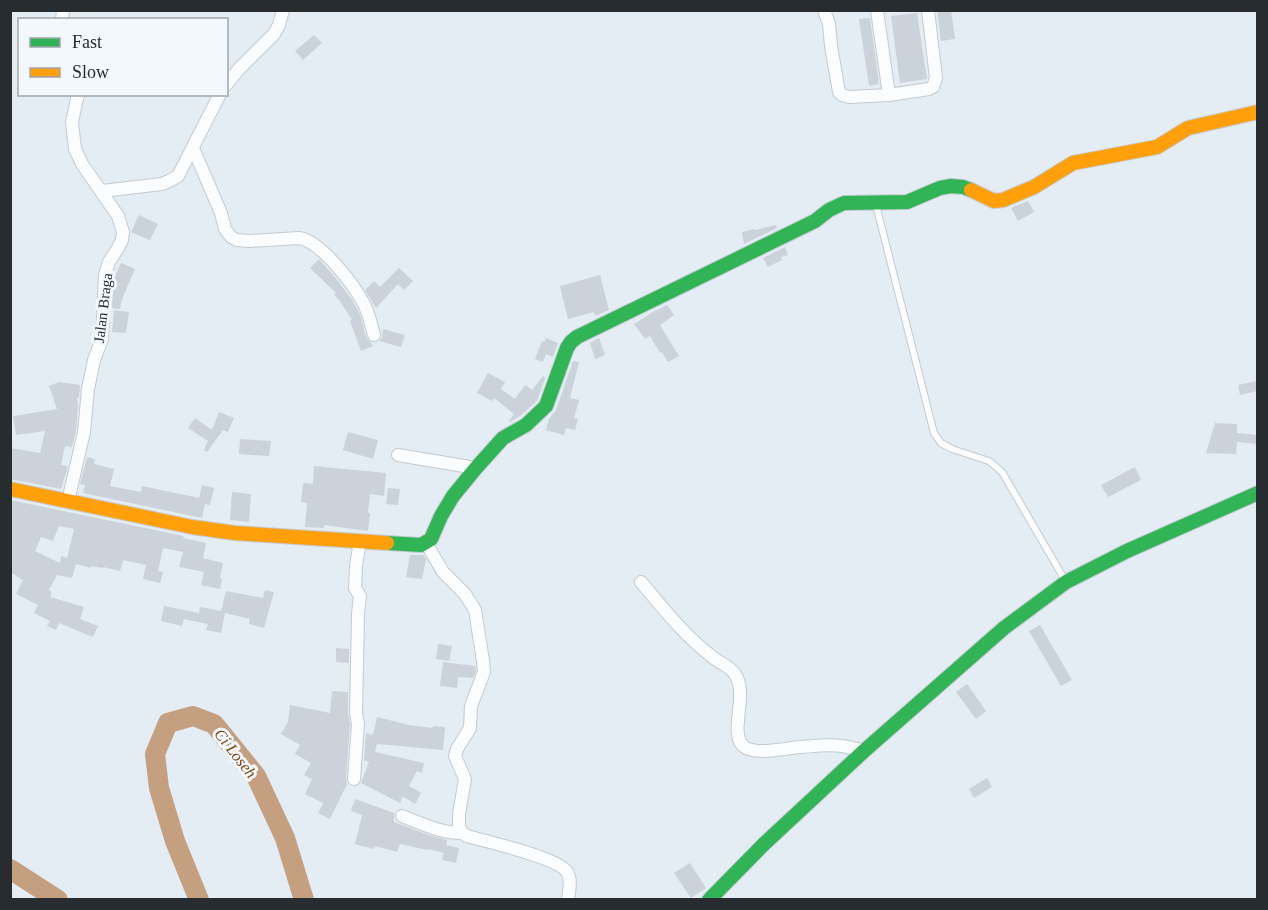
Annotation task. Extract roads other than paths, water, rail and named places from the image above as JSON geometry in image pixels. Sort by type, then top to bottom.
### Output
[{"type":"street","points":[[228,83],[274,34],[279,25],[282,10]]},
{"type":"street","points":[[824,10],[829,24],[839,92],[849,97],[889,95],[929,89],[935,83],[928,10]]},
{"type":"street","points":[[877,10],[889,95]]},
{"type":"street","name":"Jalan Braga","points":[[68,501],[84,432],[88,389],[94,360],[102,339],[105,275],[109,262],[122,240],[123,232],[118,216],[82,164],[75,149],[72,122],[78,96]]},
{"type":"street","points":[[102,191],[151,186],[178,176],[219,96]]},
{"type":"street","points":[[10,489],[192,527],[235,533],[417,545],[426,543],[431,539],[453,496],[476,468],[503,438],[526,425],[546,406],[567,348],[577,337],[815,220],[839,205],[907,202],[940,188],[951,186],[963,188],[994,201],[1003,200],[1034,187],[1080,161],[1157,147],[1188,128],[1257,112]]},
{"type":"street","points":[[193,148],[221,213],[225,229],[231,237],[249,242],[307,239],[328,256],[365,305],[374,335]]},
{"type":"street","points":[[398,455],[476,468]]},
{"type":"street","points":[[709,900],[764,844],[864,751],[1004,628],[1066,582],[1127,551],[1257,493]]},
{"type":"street","points":[[354,779],[360,599],[356,588],[356,566],[360,541]]},
{"type":"street","points":[[426,543],[443,572],[465,594],[475,610],[483,661],[484,672],[471,706],[470,728],[457,748],[455,756],[465,779],[459,814],[459,827],[462,833]]},
{"type":"street","points":[[641,582],[694,642],[733,671],[740,692],[738,732],[740,743],[744,747],[761,751],[843,746],[864,751]]},
{"type":"street","points":[[402,816],[435,829],[462,833],[524,852],[566,869],[570,883],[568,900]]},
{"type":"lane","points":[[875,202],[934,433],[941,443],[989,461],[1002,472],[1066,582]]},
{"type":"waterway","name":"Ci Loseh","points":[[199,900],[175,841],[159,788],[155,754],[168,723],[193,716],[214,724],[256,776],[285,838],[304,900]]},
{"type":"waterway","name":"Ci Loseh","points":[[10,869],[58,900]]}]
